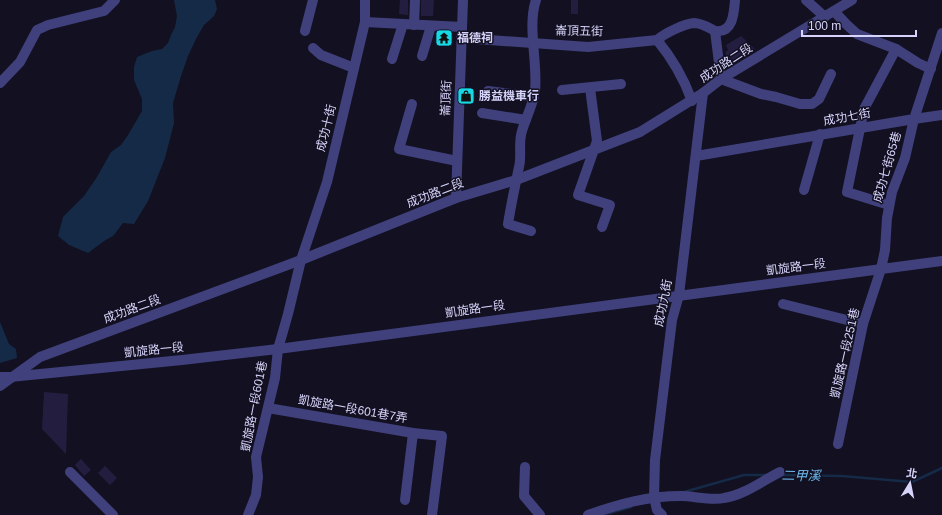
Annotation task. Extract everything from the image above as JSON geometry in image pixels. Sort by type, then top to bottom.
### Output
[{"type":"street","points":[[0,83],[20,62],[38,30],[48,25],[104,11],[115,0]]},
{"type":"street","points":[[305,30],[313,0]]},
{"type":"street","name":"成功十街","points":[[278,349],[301,260],[327,182],[365,22],[365,0]]},
{"type":"street","points":[[414,25],[415,0]]},
{"type":"street","name":"崙頂街","points":[[456,198],[463,0]]},
{"type":"street","points":[[531,231],[508,224],[519,167],[522,131],[530,112],[534,97],[536,73],[534,64],[532,25],[536,0]]},
{"type":"street","points":[[735,0],[733,16],[729,27],[720,32],[715,31],[721,79],[761,94],[776,96],[800,104],[812,104],[819,99],[831,74]]},
{"type":"street","points":[[806,0],[825,17]]},
{"type":"street","name":"成功路二段","points":[[0,386],[5,377],[40,357],[301,260],[456,198],[516,180],[640,132],[692,101],[721,79],[852,0]]},
{"type":"street","points":[[834,11],[857,34],[896,49],[918,63],[931,69]]},
{"type":"street","name":"崙頂五街","points":[[365,22],[431,26],[534,42],[588,47],[657,40],[663,35],[694,23],[715,31]]},
{"type":"street","points":[[392,59],[403,24]]},
{"type":"street","points":[[422,56],[431,26]]},
{"type":"street","points":[[914,119],[942,33]]},
{"type":"street","points":[[657,40],[669,53],[692,101]]},
{"type":"street","points":[[313,48],[321,55],[354,68]]},
{"type":"street","points":[[889,205],[848,192],[864,109],[896,49]]},
{"type":"street","points":[[562,90],[621,84]]},
{"type":"street","points":[[590,88],[597,141],[578,195],[610,205],[602,227]]},
{"type":"street","points":[[488,91],[534,97]]},
{"type":"street","name":"成功九街","points":[[662,515],[657,510],[654,497],[655,460],[672,320],[679,295],[703,93]]},
{"type":"street","points":[[412,104],[399,148],[457,161]]},
{"type":"street","points":[[482,113],[526,120]]},
{"type":"street","name":"成功七街","points":[[696,156],[861,127],[942,115]]},
{"type":"street","name":"成功七街65巷","points":[[881,269],[885,250],[889,205],[892,192],[905,158],[914,119]]},
{"type":"street","points":[[804,190],[820,134]]},
{"type":"street","name":"凱旋路一段","points":[[5,377],[278,349],[942,261]]},
{"type":"street","name":"凱旋路一段251巷","points":[[838,444],[863,324],[881,269]]},
{"type":"street","points":[[783,304],[863,324]]},
{"type":"street","name":"凱旋路一段601巷","points":[[248,515],[256,495],[258,477],[256,457],[275,378],[278,349]]},
{"type":"street","name":"凱旋路一段601巷7弄","points":[[268,408],[413,433],[405,500]]},
{"type":"street","points":[[413,433],[442,436],[432,515]]},
{"type":"street","points":[[525,467],[524,496],[540,515]]},
{"type":"street","points":[[70,472],[113,515]]},
{"type":"street","points":[[588,515],[615,505],[654,497],[682,496],[723,499],[736,495],[780,472]]},
{"type":"water","points":[[174,0],[215,0],[217,9],[214,16],[204,25],[188,56],[173,103],[174,123],[165,158],[148,201],[134,224],[123,223],[113,236],[88,253],[69,245],[58,236],[63,217],[84,196],[111,152],[121,145],[142,111],[142,99],[134,80],[134,67],[137,57],[162,49],[168,43],[175,27],[177,16]]},
{"type":"water","points":[[0,322],[9,344],[16,349],[17,358],[0,363]]},
{"type":"building","points":[[400,0],[408,0],[408,15],[399,14]]},
{"type":"building","points":[[421,0],[434,0],[433,16],[421,16]]},
{"type":"building","points":[[571,0],[578,0],[578,14],[571,14]]},
{"type":"building","points":[[741,36],[755,49],[731,66],[725,52],[728,50],[726,45]]},
{"type":"building","points":[[44,392],[68,394],[66,454],[42,429]]},
{"type":"building","points":[[81,459],[91,470],[84,476],[75,465]]},
{"type":"building","points":[[105,466],[117,478],[110,485],[98,473]]},
{"type":"waterway","name":"二甲溪","points":[[782,475],[842,476],[912,482],[942,468]]},
{"type":"waterway","name":"二甲溪","points":[[684,492],[744,475],[767,475]]},
{"type":"waterway","name":"二甲溪","points":[[603,515],[631,507]]},
{"type":"place","name":"福德祠","points":[[444,38]]},
{"type":"place","name":"勝益機車行","points":[[466,96]]}]
